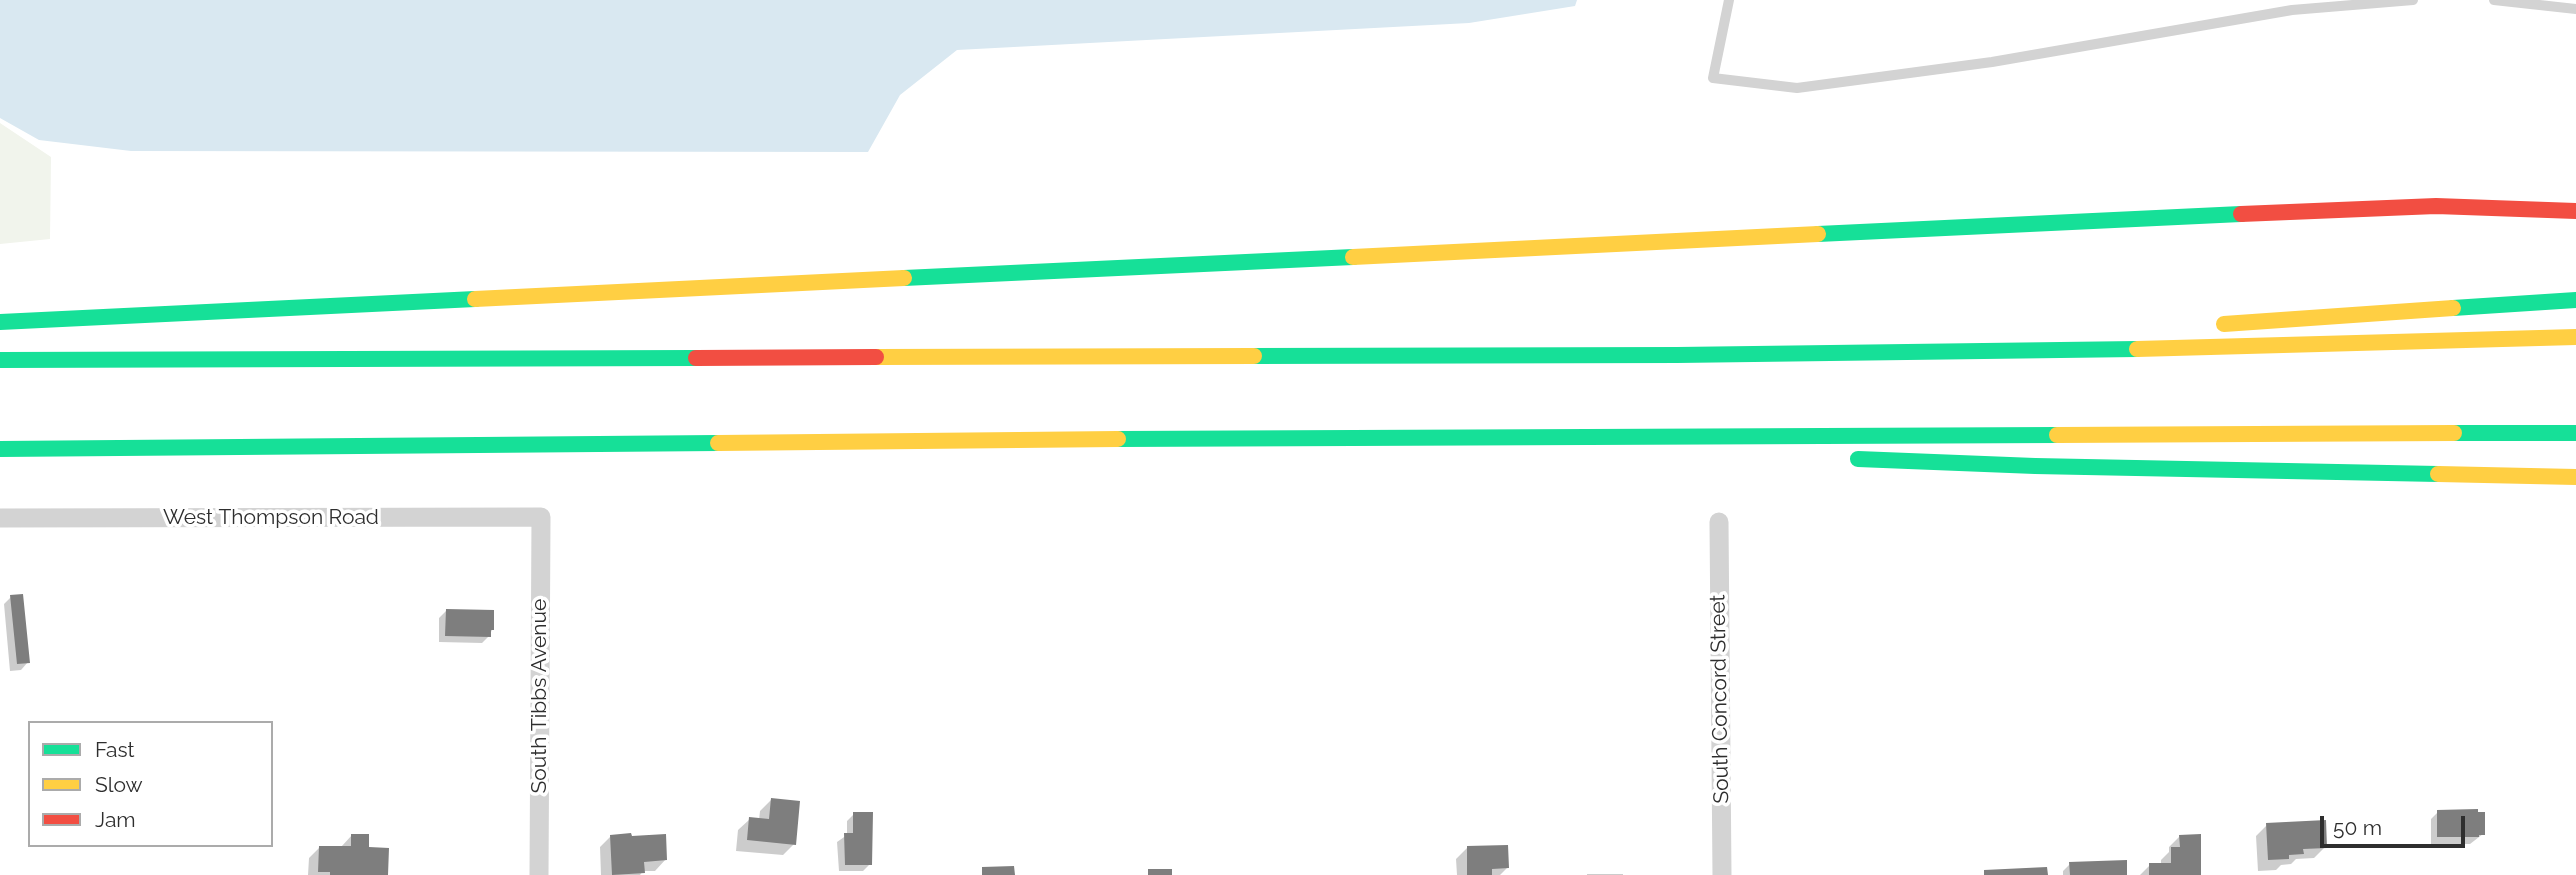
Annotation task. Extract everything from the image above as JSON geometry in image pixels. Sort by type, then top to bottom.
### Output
[{"type":"highway","points":[[0,322],[2364,208],[2436,206],[2576,211]]},
{"type":"highway","points":[[2211,325],[2576,300]]},
{"type":"highway","points":[[1821,353],[2086,334]]},
{"type":"highway","points":[[0,360],[1821,353],[2157,348],[2576,337]]},
{"type":"highway","points":[[0,449],[1336,437],[2576,433]]},
{"type":"highway","points":[[1336,437],[1706,452]]},
{"type":"highway","points":[[1843,458],[2049,467],[2576,477]]},
{"type":"street","name":"West Thompson Road","points":[[0,518],[541,517]]},
{"type":"street","name":"South Tibbs Avenue","points":[[539,875],[541,517]]},
{"type":"street","name":"South Concord Street","points":[[1718,522],[1722,875]]},
{"type":"lane","points":[[1729,0],[1713,78],[1797,88],[1992,62],[2292,10],[2413,0]]},
{"type":"lane","points":[[2494,0],[2576,9]]},
{"type":"shaded area","points":[[0,0],[1577,0],[1575,6],[1469,23],[957,50],[900,95],[868,152],[131,151],[39,140],[0,118]]},
{"type":"shaded area","points":[[0,123],[51,157],[50,239],[0,244]]},
{"type":"building","points":[[23,594],[30,663],[17,664],[10,595]]},
{"type":"building","points":[[446,609],[494,610],[494,630],[491,630],[491,637],[445,636]]},
{"type":"building","points":[[771,798],[800,801],[796,845],[747,840],[749,817],[769,819]]},
{"type":"building","points":[[2478,809],[2478,812],[2485,812],[2485,835],[2437,837],[2437,810]]},
{"type":"building","points":[[853,812],[873,812],[872,865],[845,865],[844,833],[853,833]]},
{"type":"building","points":[[2326,820],[2327,848],[2303,849],[2304,854],[2289,855],[2289,859],[2268,860],[2266,823]]},
{"type":"building","points":[[631,833],[632,836],[666,834],[667,860],[644,862],[645,873],[612,875],[610,835]]},
{"type":"building","points":[[351,834],[369,834],[369,847],[389,848],[388,875],[330,875],[330,872],[318,872],[319,846],[351,846]]},
{"type":"building","points":[[2201,834],[2201,875],[2149,875],[2149,863],[2171,863],[2171,847],[2180,847],[2179,835]]},
{"type":"building","points":[[1508,845],[1509,868],[1492,869],[1492,875],[1467,875],[1467,846]]},
{"type":"building","points":[[2127,860],[2127,875],[2070,875],[2069,862]]},
{"type":"building","points":[[1014,866],[1015,875],[982,875],[982,867]]},
{"type":"building","points":[[2047,867],[2048,875],[1984,875],[1984,870]]},
{"type":"building","points":[[1148,869],[1172,869],[1172,875],[1148,875]]},
{"type":"traffic: fast","points":[[1818,234],[2241,214]]},
{"type":"traffic: fast","points":[[904,278],[1353,257]]},
{"type":"traffic: fast","points":[[0,322],[475,299]]},
{"type":"traffic: fast","points":[[2453,308],[2576,300]]},
{"type":"traffic: fast","points":[[1254,356],[1677,355],[2137,349]]},
{"type":"traffic: fast","points":[[0,360],[696,358]]},
{"type":"traffic: fast","points":[[2454,433],[2576,433]]},
{"type":"traffic: fast","points":[[1118,439],[2057,435]]},
{"type":"traffic: fast","points":[[0,449],[718,443]]},
{"type":"traffic: fast","points":[[1858,459],[2035,466],[2438,474]]},
{"type":"traffic: slow","points":[[1353,257],[1818,234]]},
{"type":"traffic: slow","points":[[475,299],[904,278]]},
{"type":"traffic: slow","points":[[2224,324],[2453,308]]},
{"type":"traffic: slow","points":[[2137,349],[2576,337]]},
{"type":"traffic: slow","points":[[876,357],[1254,356]]},
{"type":"traffic: slow","points":[[2057,435],[2454,433]]},
{"type":"traffic: slow","points":[[718,443],[1118,439]]},
{"type":"traffic: slow","points":[[2438,474],[2576,477]]},
{"type":"traffic: jam","points":[[2241,214],[2436,206],[2576,211]]},
{"type":"traffic: jam","points":[[696,358],[876,357]]}]
